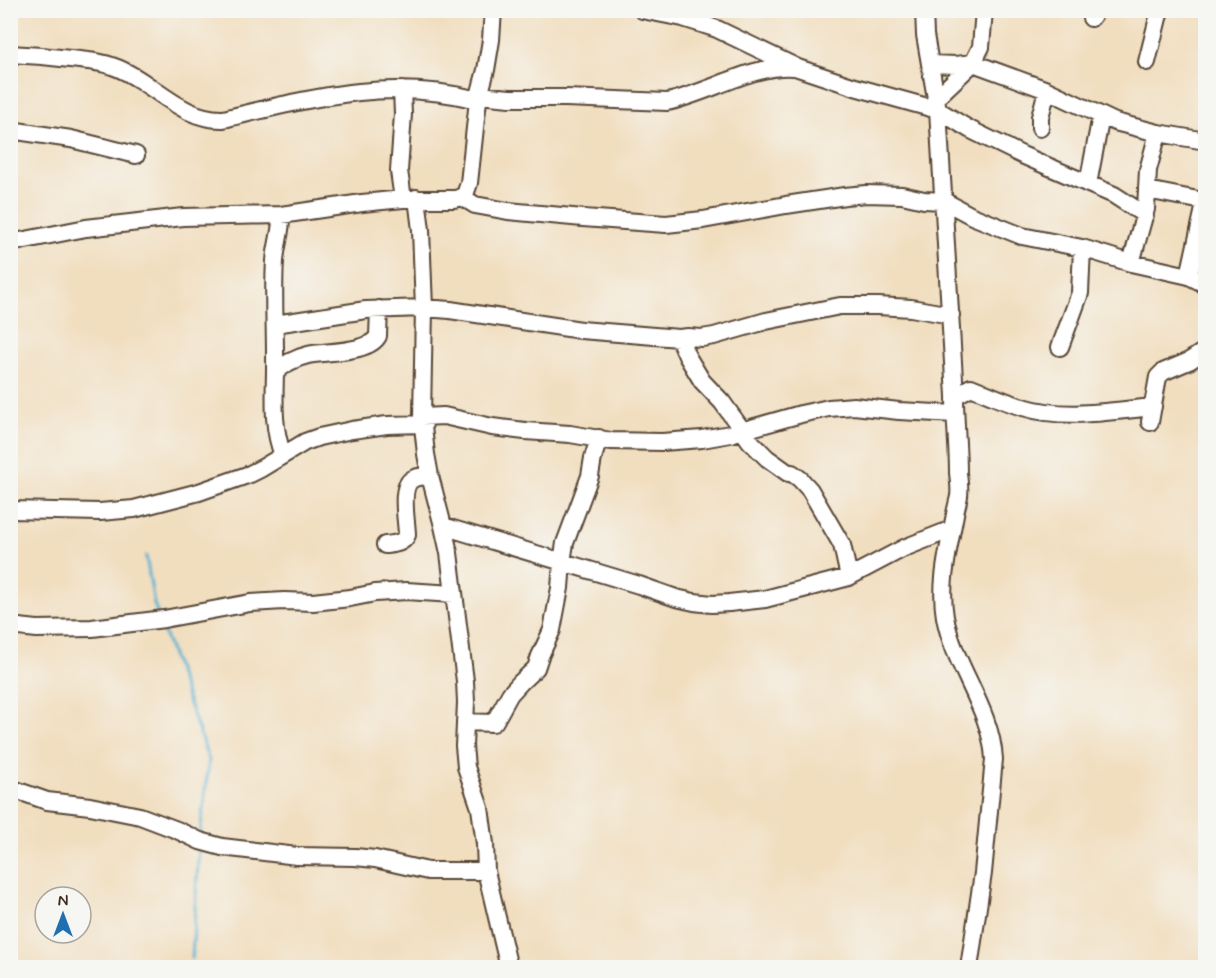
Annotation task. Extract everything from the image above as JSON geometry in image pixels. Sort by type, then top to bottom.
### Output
[{"type":"street","points":[[462,197],[467,189],[470,175],[478,98],[489,56],[492,10]]},
{"type":"street","points":[[642,10],[683,18],[717,29],[798,68],[855,87],[937,104],[969,129],[1060,173],[1114,195],[1145,215]]},
{"type":"street","points":[[924,10],[925,35],[937,104],[958,450],[959,495],[943,577],[945,618],[953,645],[985,719],[994,748],[983,873],[969,968]]},
{"type":"street","points":[[937,104],[951,82],[973,63],[981,47],[984,10]]},
{"type":"street","points":[[1147,62],[1160,10]]},
{"type":"street","points":[[10,54],[63,58],[112,66],[134,77],[167,100],[202,117],[213,119],[223,119],[335,94],[379,90],[428,91],[478,98],[566,98],[667,102],[683,99],[756,73],[785,67],[798,68]]},
{"type":"street","points":[[930,64],[973,63],[1047,90],[1115,122],[1158,133],[1206,141]]},
{"type":"street","points":[[402,90],[403,114],[399,171],[421,230],[424,308],[423,420],[426,454],[443,526],[454,594],[465,681],[464,754],[466,767],[480,808],[486,871],[509,968]]},
{"type":"street","points":[[1040,128],[1040,117],[1047,90]]},
{"type":"street","points":[[1088,184],[1101,117]]},
{"type":"street","points":[[10,130],[71,140],[136,155]]},
{"type":"street","points":[[1131,263],[1145,215],[1148,170],[1158,133]]},
{"type":"street","points":[[1147,190],[1203,201],[1205,204],[1189,276]]},
{"type":"street","points":[[10,243],[86,228],[183,217],[281,215],[410,199],[446,200],[462,197],[475,205],[508,211],[666,224],[692,222],[786,205],[866,194],[902,195],[924,200],[944,201],[972,216],[1022,236],[1082,248],[1131,263],[1189,276],[1206,286]]},
{"type":"street","points":[[281,215],[274,277],[275,428],[283,454]]},
{"type":"street","points":[[1060,347],[1080,293],[1082,248]]},
{"type":"street","points":[[275,324],[379,309],[424,308],[581,330],[702,338],[766,321],[840,306],[911,308],[951,315]]},
{"type":"street","points":[[275,373],[282,366],[302,357],[357,348],[373,342],[378,336],[379,309]]},
{"type":"street","points":[[680,338],[687,356],[702,381],[722,402],[755,448],[788,473],[792,473],[810,490],[842,545],[849,577]]},
{"type":"street","points":[[954,376],[971,387],[1023,407],[1046,412],[1075,415],[1151,414],[1157,381],[1161,374],[1206,350]]},
{"type":"street","points":[[956,396],[971,387]]},
{"type":"street","points":[[10,510],[100,512],[160,504],[262,468],[305,442],[346,431],[444,416],[509,429],[624,442],[662,442],[702,439],[801,414],[854,405],[899,411],[955,414]]},
{"type":"street","points":[[465,722],[493,723],[510,694],[536,668],[552,630],[565,543],[590,476],[599,438]]},
{"type":"street","points":[[385,545],[399,543],[406,536],[405,492],[408,483],[413,478],[430,476]]},
{"type":"street","points":[[443,526],[676,598],[712,604],[765,599],[849,577],[904,548],[952,529]]},
{"type":"street","points":[[10,626],[37,629],[92,628],[164,619],[250,603],[313,602],[396,592],[454,594]]},
{"type":"street","points":[[10,788],[47,801],[90,806],[140,816],[200,841],[222,847],[297,856],[355,857],[428,871],[486,871]]},
{"type":"waterway","points":[[146,556],[158,615]]},
{"type":"waterway","points":[[161,624],[209,760],[200,834]]},
{"type":"waterway","points":[[192,958],[199,846]]}]
